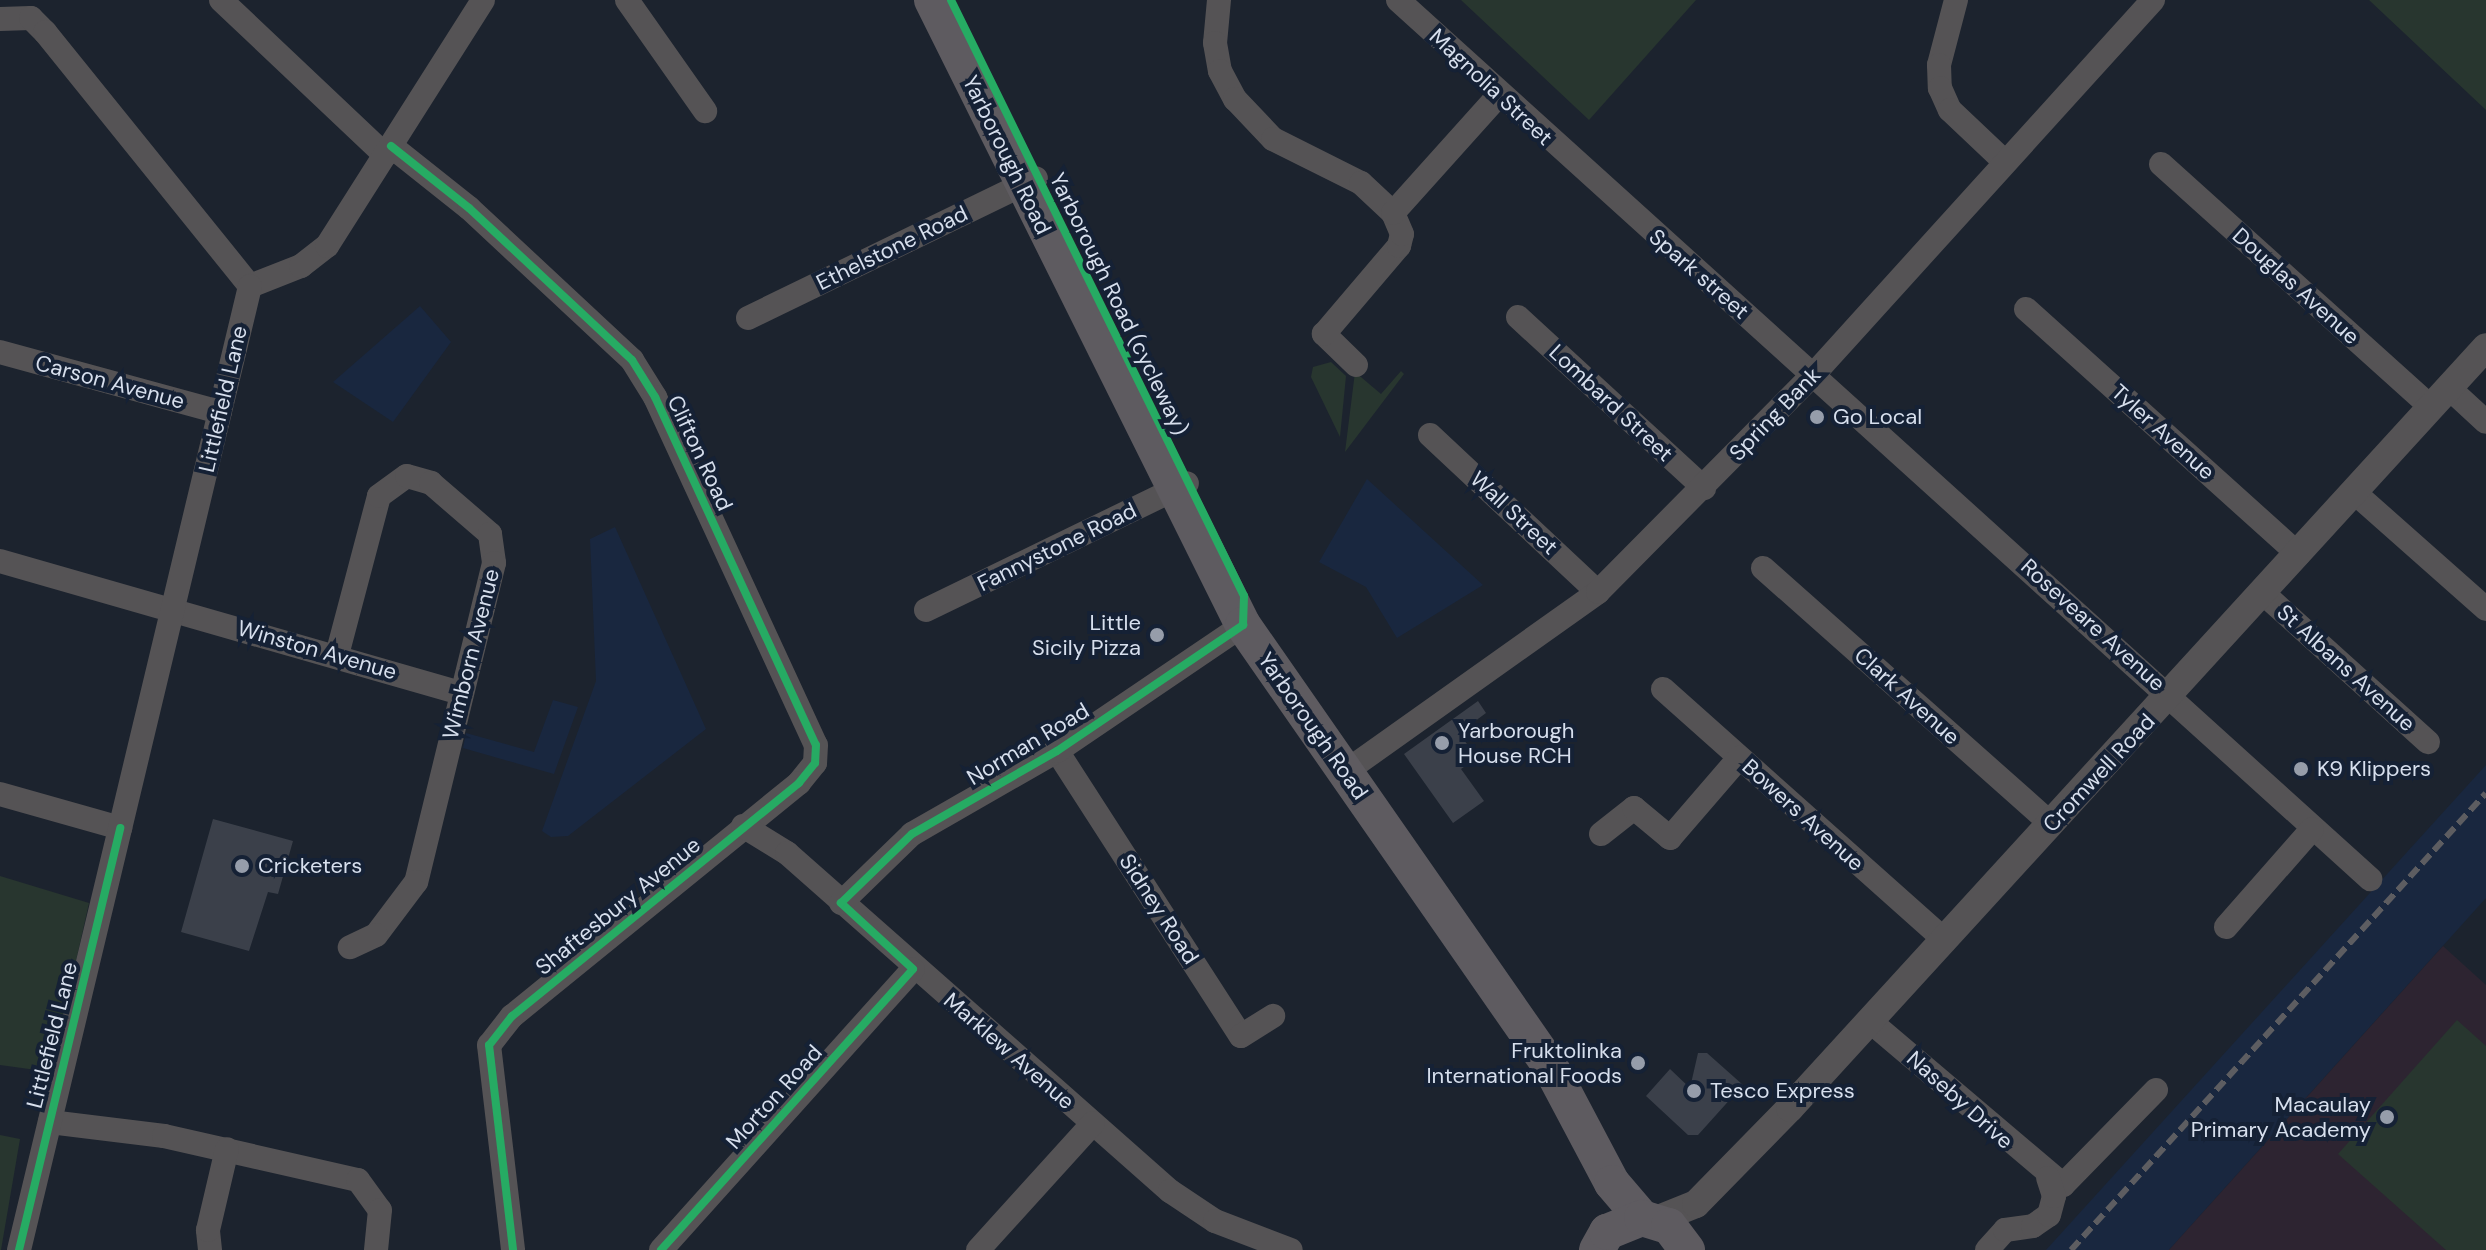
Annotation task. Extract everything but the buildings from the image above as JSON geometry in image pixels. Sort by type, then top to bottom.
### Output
[{"type":"main road","name":"Yarborough Road","points":[[932,0],[1029,181],[1180,487],[1243,625],[1550,1066],[1605,1170],[1649,1219],[1687,1249]]},
{"type":"main road","points":[[1597,1249],[1605,1170]]},
{"type":"main road","points":[[1597,1249],[1623,1221],[1649,1219]]},
{"type":"street","name":"Clifton Road","points":[[221,0],[245,9],[388,150],[602,327],[655,397],[815,737],[812,769],[776,801]]},
{"type":"street","points":[[0,19],[31,18],[45,32],[250,286],[315,258],[483,0]]},
{"type":"street","points":[[627,0],[705,111]]},
{"type":"street","points":[[1219,0],[1215,43],[1220,71],[1235,99],[1273,139],[1361,183],[1393,213],[1402,234],[1399,246],[1324,334],[1356,365]]},
{"type":"street","name":"Magnolia Street","points":[[1398,0],[1585,174]]},
{"type":"street","points":[[1956,0],[1939,65],[1940,88],[1950,110],[2005,162]]},
{"type":"street","name":"Spring Bank","points":[[1345,772],[1598,592],[1814,374],[2153,0]]},
{"type":"street","points":[[1393,213],[1499,95]]},
{"type":"street","name":"Douglas Avenue","points":[[2161,164],[2440,397],[2486,422]]},
{"type":"street","name":"Spark street","points":[[1585,174],[1814,374]]},
{"type":"street","name":"Ethelstone Road","points":[[748,318],[1029,181]]},
{"type":"street","name":"Littlefield Lane","points":[[19,1250],[250,286]]},
{"type":"street","name":"Tyler Avenue","points":[[2026,309],[2299,555]]},
{"type":"street","name":"Lombard Street","points":[[1518,317],[1704,488]]},
{"type":"street","name":"Cromwell Road","points":[[1649,1219],[1684,1212],[1707,1195],[2171,696],[2486,347]]},
{"type":"street","name":"Carson Avenue","points":[[0,352],[220,412]]},
{"type":"street","name":"Roseveare Avenue","points":[[1814,374],[2370,879]]},
{"type":"street","name":"Wall Street","points":[[1430,435],[1598,592]]},
{"type":"street","name":"Wimborn Avenue","points":[[337,655],[379,496],[394,480],[418,477],[480,524],[495,548],[416,882],[376,935],[350,947]]},
{"type":"street","name":"Fannystone Road","points":[[926,610],[1180,487]]},
{"type":"street","points":[[2355,493],[2486,609]]},
{"type":"street","name":"Winston Avenue","points":[[0,561],[461,693]]},
{"type":"street","name":"Clark Avenue","points":[[1763,568],[2051,824]]},
{"type":"street","name":"St Albans Avenue","points":[[2264,594],[2428,742]]},
{"type":"street","name":"Norman Road","points":[[841,903],[912,834],[1057,751],[1243,625]]},
{"type":"street","name":"Bowers Avenue","points":[[1663,689],[1945,940]]},
{"type":"street","name":"Sidney Road","points":[[1057,751],[1241,1036],[1273,1016]]},
{"type":"street","points":[[1601,834],[1634,808],[1670,838],[1739,758]]},
{"type":"street","points":[[0,794],[120,828]]},
{"type":"street","name":"Shaftesbury Avenue","points":[[513,1250],[489,1045],[512,1016],[776,801]]},
{"type":"street","name":"Marklew Avenue","points":[[743,826],[787,853],[913,969],[1191,1207],[1284,1249]]},
{"type":"street","points":[[2226,927],[2312,829]]},
{"type":"street","name":"Morton Road","points":[[661,1250],[913,969]]},
{"type":"street","name":"Naseby Drive","points":[[1871,1022],[2048,1178]]},
{"type":"street","points":[[2048,1178],[2063,1185],[2076,1179],[2156,1090]]},
{"type":"street","points":[[50,1122],[227,1149],[358,1180],[380,1210],[376,1250]]},
{"type":"street","points":[[978,1250],[1093,1123]]},
{"type":"street","points":[[210,1250],[208,1230],[227,1149]]},
{"type":"street","points":[[1987,1250],[2014,1225],[2033,1226],[2049,1215],[2054,1196],[2048,1178]]},
{"type":"street","name":"Cromwell Road","points":[[1687,1249],[1707,1195]]},
{"type":"shaded area","points":[[1461,0],[1696,0],[1589,120]]},
{"type":"shaded area","points":[[2369,0],[2486,0],[2486,110]]},
{"type":"shaded area","points":[[420,306],[451,342],[393,422],[333,382]]},
{"type":"shaded area","points":[[1331,362],[1346,376],[1340,437],[1311,377],[1313,367]]},
{"type":"shaded area","points":[[1401,371],[1404,374],[1345,452],[1355,372],[1381,394]]},
{"type":"shaded area","points":[[1367,479],[1483,585],[1397,638],[1366,587],[1319,562]]},
{"type":"shaded area","points":[[615,527],[706,729],[568,836],[551,837],[542,831],[596,681],[590,539]]},
{"type":"shaded area","points":[[553,700],[578,707],[554,774],[463,748],[466,733],[534,752]]},
{"type":"shaded area","points":[[2486,765],[2486,898],[2169,1250],[2046,1250]]},
{"type":"shaded area","points":[[0,876],[89,903],[51,1072],[0,1065]]},
{"type":"shaded area","name":"Macaulay Primary Academy","points":[[2443,946],[2486,985],[2486,1250],[2169,1250]]},
{"type":"shaded area","points":[[2457,1020],[2486,1046],[2486,1250],[2446,1250],[2338,1154]]},
{"type":"shaded area","points":[[0,1135],[20,1139],[1,1250],[0,1250]]},
{"type":"railway","points":[[2071,1250],[2486,793]]},
{"type":"cycle path","name":"Yarborough Road (cycleway)","points":[[661,1250],[913,969],[841,903],[912,834],[1057,751],[1243,625],[1244,596],[951,0]]},
{"type":"cycle path","points":[[391,146],[469,208],[632,360],[655,397],[816,745],[815,763],[799,783],[512,1016],[489,1045],[513,1250]]},
{"type":"cycle path","points":[[19,1250],[120,828]]},
{"type":"place","name":"Go Local","points":[[1817,417]]},
{"type":"place","name":"Little Sicily Pizza","points":[[1157,635]]},
{"type":"place","name":"Yarborough House RCH","points":[[1442,743]]},
{"type":"place","name":"K9 Klippers","points":[[2301,769]]},
{"type":"place","name":"Cricketers","points":[[242,866]]},
{"type":"place","name":"Fruktolinka International Foods","points":[[1638,1063]]},
{"type":"place","name":"Tesco Express","points":[[1694,1091]]},
{"type":"place","name":"Macaulay Primary Academy","points":[[2387,1117]]}]
